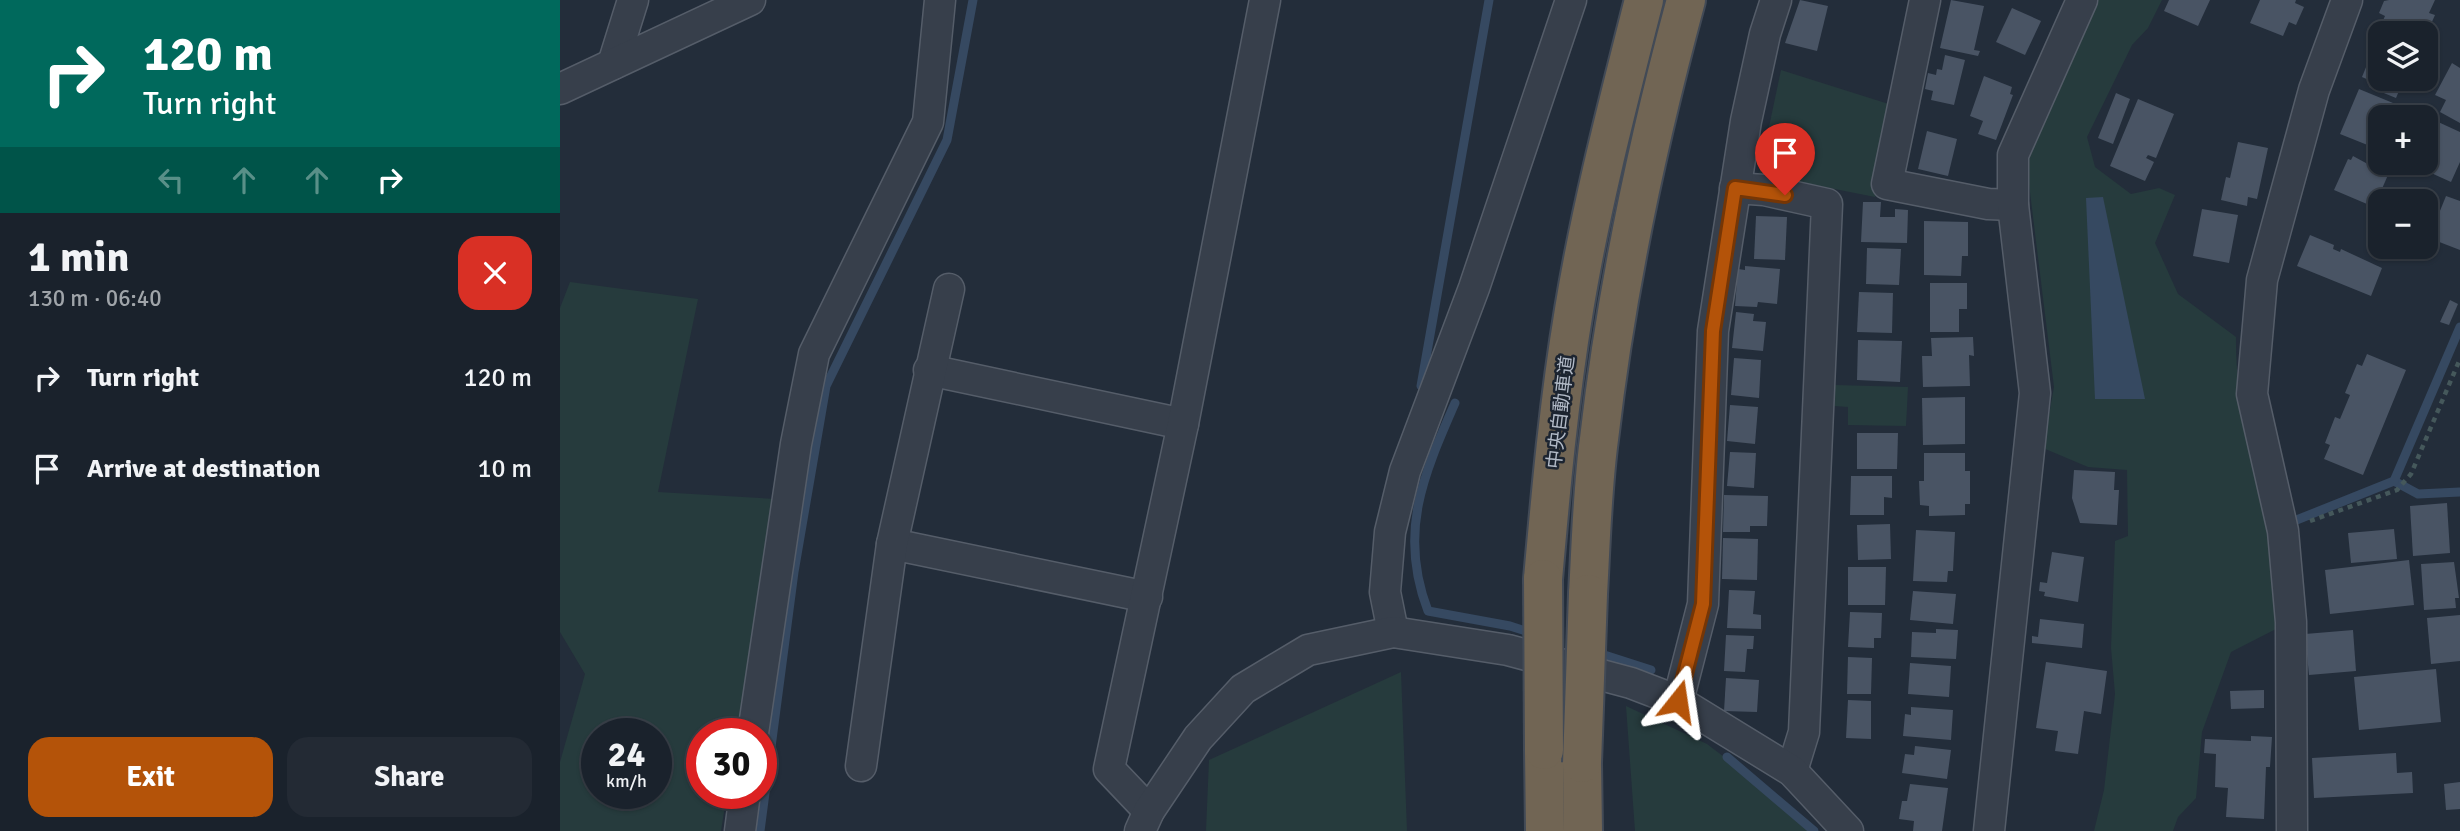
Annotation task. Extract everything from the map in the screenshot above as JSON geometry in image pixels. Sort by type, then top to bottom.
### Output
[{"type":"highway","name":"中央自動車道","points":[[1545,831],[1543,579],[1555,442],[1574,309],[1609,136],[1644,0]]},
{"type":"highway","points":[[1583,831],[1582,763],[1588,594],[1598,441],[1621,285],[1653,123],[1686,0]]},
{"type":"street","points":[[613,64],[633,0]]},
{"type":"street","points":[[560,89],[750,0]]},
{"type":"street","points":[[754,718],[796,444],[814,354],[928,122],[940,0]]},
{"type":"street","points":[[1265,0],[1183,424],[1109,769],[1144,821],[1198,738],[1242,689],[1308,650],[1392,632],[1508,650],[1631,683],[1678,701],[1792,771],[1848,831]]},
{"type":"street","points":[[1392,632],[1385,592],[1390,532],[1405,471],[1474,288],[1571,0]]},
{"type":"street","points":[[1678,701],[1703,604],[1713,331],[1735,188],[1762,46],[1776,0]]},
{"type":"street","points":[[1925,0],[1887,184],[1988,204],[2013,205]]},
{"type":"street","points":[[1989,831],[2035,393],[2013,205],[2013,155],[2082,0]]},
{"type":"street","points":[[2292,831],[2291,622],[2283,531],[2252,394],[2262,279],[2314,90],[2347,0]]},
{"type":"street","points":[[1735,188],[1764,190],[1827,204],[1804,732],[1792,771]]},
{"type":"street","points":[[861,766],[892,544],[949,289]]},
{"type":"street","points":[[929,370],[1183,424]]},
{"type":"street","points":[[892,544],[1147,597]]},
{"type":"street","points":[[740,831],[743,809]]},
{"type":"path","points":[[2283,531],[2397,490],[2411,474],[2460,359]]},
{"type":"green space","points":[[2098,0],[2162,0],[2148,28],[2132,45],[2087,137],[2095,167],[2131,194],[2159,188],[2175,195],[2155,243],[2178,294],[2236,337],[2241,402],[2264,506],[2272,567],[2276,629],[2231,652],[2202,732],[2196,798],[2178,817],[2173,831],[2094,831],[2104,790],[2115,694],[2111,648],[2115,541],[2128,536],[2127,470],[2088,467],[2043,448],[2054,387],[2026,160]]},
{"type":"green space","points":[[1781,70],[1895,106],[1875,197],[1759,174]]},
{"type":"green space","points":[[570,282],[698,299],[658,492],[776,499],[740,718],[686,718],[686,809],[724,809],[721,831],[560,831],[560,762],[585,674],[560,632],[560,308]]},
{"type":"green space","points":[[1835,385],[1908,387],[1906,426],[1848,425],[1848,407],[1834,406]]},
{"type":"green space","points":[[1401,672],[1407,831],[1206,831],[1209,760]]},
{"type":"green space","points":[[1626,706],[1707,744],[1761,785],[1812,831],[1635,831]]},
{"type":"water","points":[[2103,197],[2145,399],[2095,399],[2086,198]]},
{"type":"building","points":[[1800,0],[1828,6],[1817,51],[1785,43]]},
{"type":"building","points":[[1951,0],[1984,6],[1974,50],[1980,51],[1978,56],[1940,48]]},
{"type":"building","points":[[2169,0],[2210,0],[2198,26],[2164,11]]},
{"type":"building","points":[[2260,0],[2296,0],[2295,3],[2304,7],[2296,25],[2289,22],[2283,36],[2250,23]]},
{"type":"building","points":[[2435,0],[2429,13],[2435,15],[2432,21],[2383,21],[2385,16],[2379,13],[2384,1]]},
{"type":"building","points":[[2012,8],[2041,21],[2025,55],[1996,42]]},
{"type":"building","points":[[1945,55],[1965,60],[1954,105],[1931,100],[1933,91],[1925,89],[1928,73],[1936,75],[1937,69],[1942,70]]},
{"type":"building","points":[[2368,62],[2368,80],[2362,77]]},
{"type":"building","points":[[2452,63],[2460,68],[2460,123],[2440,112],[2446,100],[2435,95]]},
{"type":"building","points":[[1984,76],[2012,87],[2010,94],[2013,95],[1996,140],[1978,134],[1983,121],[1970,116]]},
{"type":"building","points":[[2359,89],[2393,103],[2368,105],[2368,145],[2340,134]]},
{"type":"building","points":[[2379,91],[2399,91],[2396,98]]},
{"type":"building","points":[[2116,93],[2130,99],[2113,144],[2098,138]]},
{"type":"building","points":[[2138,99],[2174,114],[2156,158],[2148,155],[2146,158],[2154,162],[2145,181],[2110,166]]},
{"type":"building","points":[[2438,122],[2460,132],[2460,162],[2451,182],[2436,175],[2438,175]]},
{"type":"building","points":[[1927,131],[1957,139],[1948,176],[1918,169]]},
{"type":"building","points":[[2238,142],[2268,148],[2257,199],[2248,197],[2247,206],[2221,200],[2226,177],[2230,178]]},
{"type":"building","points":[[2353,156],[2368,164],[2368,175],[2388,175],[2382,189],[2368,189],[2368,204],[2334,190],[2348,159],[2351,160]]},
{"type":"building","points":[[2446,196],[2460,201],[2460,250],[2438,241],[2438,216]]},
{"type":"building","points":[[1863,202],[1881,202],[1880,217],[1895,217],[1895,209],[1908,210],[1907,243],[1861,242]]},
{"type":"building","points":[[2202,209],[2238,215],[2229,263],[2193,256]]},
{"type":"building","points":[[1756,216],[1787,217],[1785,260],[1754,259]]},
{"type":"building","points":[[1924,221],[1968,222],[1968,256],[1962,256],[1961,276],[1924,275]]},
{"type":"building","points":[[2310,235],[2334,245],[2333,249],[2340,252],[2341,249],[2382,268],[2371,296],[2297,266]]},
{"type":"building","points":[[1867,248],[1901,249],[1899,285],[1866,284]]},
{"type":"building","points":[[1745,266],[1780,269],[1777,304],[1758,302],[1757,307],[1735,306],[1738,269],[1745,270]]},
{"type":"building","points":[[1930,283],[1967,283],[1967,309],[1959,309],[1959,332],[1930,332]]},
{"type":"building","points":[[1859,292],[1893,293],[1892,333],[1857,332]]},
{"type":"building","points":[[2450,300],[2458,304],[2449,325],[2440,322]]},
{"type":"building","points":[[1736,312],[1754,314],[1753,321],[1766,322],[1763,351],[1732,348]]},
{"type":"building","points":[[1973,337],[1974,356],[1969,355],[1970,386],[1923,387],[1922,356],[1932,356],[1931,338]]},
{"type":"building","points":[[1858,340],[1902,341],[1900,382],[1857,380]]},
{"type":"building","points":[[2367,354],[2406,370],[2363,475],[2324,459],[2330,445],[2325,443],[2335,417],[2340,419],[2350,395],[2345,393],[2357,364],[2362,366]]},
{"type":"building","points":[[1734,358],[1761,360],[1759,398],[1731,395]]},
{"type":"building","points":[[1965,397],[1965,444],[1923,445],[1922,398]]},
{"type":"building","points":[[1730,405],[1758,407],[1755,444],[1727,441]]},
{"type":"building","points":[[1857,433],[1898,433],[1897,469],[1857,469]]},
{"type":"building","points":[[1730,452],[1756,453],[1754,488],[1727,486]]},
{"type":"building","points":[[1924,453],[1965,453],[1965,471],[1970,471],[1970,504],[1965,504],[1965,515],[1929,516],[1929,506],[1920,505],[1919,481],[1924,481]]},
{"type":"building","points":[[2074,470],[2115,472],[2114,490],[2119,490],[2117,525],[2080,523],[2072,498]]},
{"type":"building","points":[[1851,476],[1892,476],[1892,498],[1884,497],[1884,515],[1850,515]]},
{"type":"building","points":[[1724,495],[1768,496],[1767,526],[1750,526],[1750,532],[1723,532]]},
{"type":"building","points":[[2447,503],[2450,553],[2413,556],[2410,506]]},
{"type":"building","points":[[1890,524],[1891,559],[1858,560],[1857,525]]},
{"type":"building","points":[[2394,529],[2397,559],[2351,563],[2348,533]]},
{"type":"building","points":[[1916,530],[1955,532],[1953,571],[1948,571],[1947,582],[1913,581]]},
{"type":"building","points":[[1723,538],[1758,539],[1757,580],[1722,579]]},
{"type":"building","points":[[2052,552],[2084,557],[2078,602],[2044,596],[2045,592],[2039,591],[2040,582],[2047,583]]},
{"type":"building","points":[[2409,560],[2414,605],[2330,614],[2325,570]]},
{"type":"building","points":[[2454,562],[2459,598],[2455,598],[2456,608],[2424,610],[2421,564]]},
{"type":"building","points":[[1848,567],[1886,567],[1885,605],[1848,605]]},
{"type":"building","points":[[1729,590],[1755,591],[1753,614],[1761,615],[1761,629],[1727,628]]},
{"type":"building","points":[[1913,591],[1956,594],[1953,624],[1910,620]]},
{"type":"building","points":[[1850,612],[1882,613],[1881,638],[1874,638],[1874,648],[1848,647]]},
{"type":"building","points":[[2460,615],[2460,661],[2431,664],[2427,618]]},
{"type":"building","points":[[2040,619],[2084,624],[2082,648],[2032,643],[2032,636],[2038,637]]},
{"type":"building","points":[[1936,629],[1958,630],[1956,659],[1911,657],[1912,632],[1936,633]]},
{"type":"building","points":[[2353,630],[2356,671],[2309,675],[2305,634]]},
{"type":"building","points":[[1726,635],[1754,636],[1753,649],[1747,649],[1745,672],[1724,671]]},
{"type":"building","points":[[1848,657],[1872,658],[1871,694],[1847,694]]},
{"type":"building","points":[[2046,662],[2107,671],[2101,714],[2084,711],[2078,754],[2055,751],[2058,731],[2036,728]]},
{"type":"building","points":[[1910,663],[1951,666],[1949,697],[1908,694]]},
{"type":"building","points":[[2436,669],[2441,722],[2359,730],[2354,677]]},
{"type":"building","points":[[1726,678],[1759,680],[1757,712],[1724,711]]},
{"type":"building","points":[[2264,690],[2264,708],[2231,709],[2230,691]]},
{"type":"building","points":[[1848,700],[1871,701],[1871,739],[1846,738]]},
{"type":"building","points":[[1911,707],[1953,710],[1951,740],[1903,736],[1905,714],[1911,715]]},
{"type":"building","points":[[2251,736],[2272,737],[2270,767],[2266,767],[2264,819],[2226,817],[2228,788],[2215,787],[2216,754],[2204,753],[2205,739],[2251,741]]},
{"type":"building","points":[[1915,746],[1951,750],[1947,779],[1902,773],[1905,754],[1914,755]]},
{"type":"building","points":[[2396,753],[2397,773],[2412,772],[2413,793],[2314,798],[2312,758]]},
{"type":"building","points":[[2460,782],[2460,809],[2446,810],[2444,784]]},
{"type":"building","points":[[1910,784],[1948,788],[1942,831],[1913,831],[1914,821],[1899,819],[1902,801],[1907,801]]},
{"type":"waterway","points":[[760,831],[794,572],[826,386],[947,140],[973,0]]},
{"type":"waterway","points":[[1421,386],[1489,0]]},
{"type":"waterway","points":[[2294,521],[2394,481],[2460,327]]},
{"type":"waterway","points":[[1455,403],[1433,455],[1418,505],[1415,556],[1419,583],[1428,611],[1510,626],[1535,634]]},
{"type":"waterway","points":[[2394,481],[2418,494],[2460,492]]},
{"type":"waterway","points":[[1595,652],[1651,670]]},
{"type":"waterway","points":[[1727,757],[1814,831]]},
{"type":"route","points":[[1678,701],[1703,604],[1713,331],[1735,188],[1785,195]]}]
